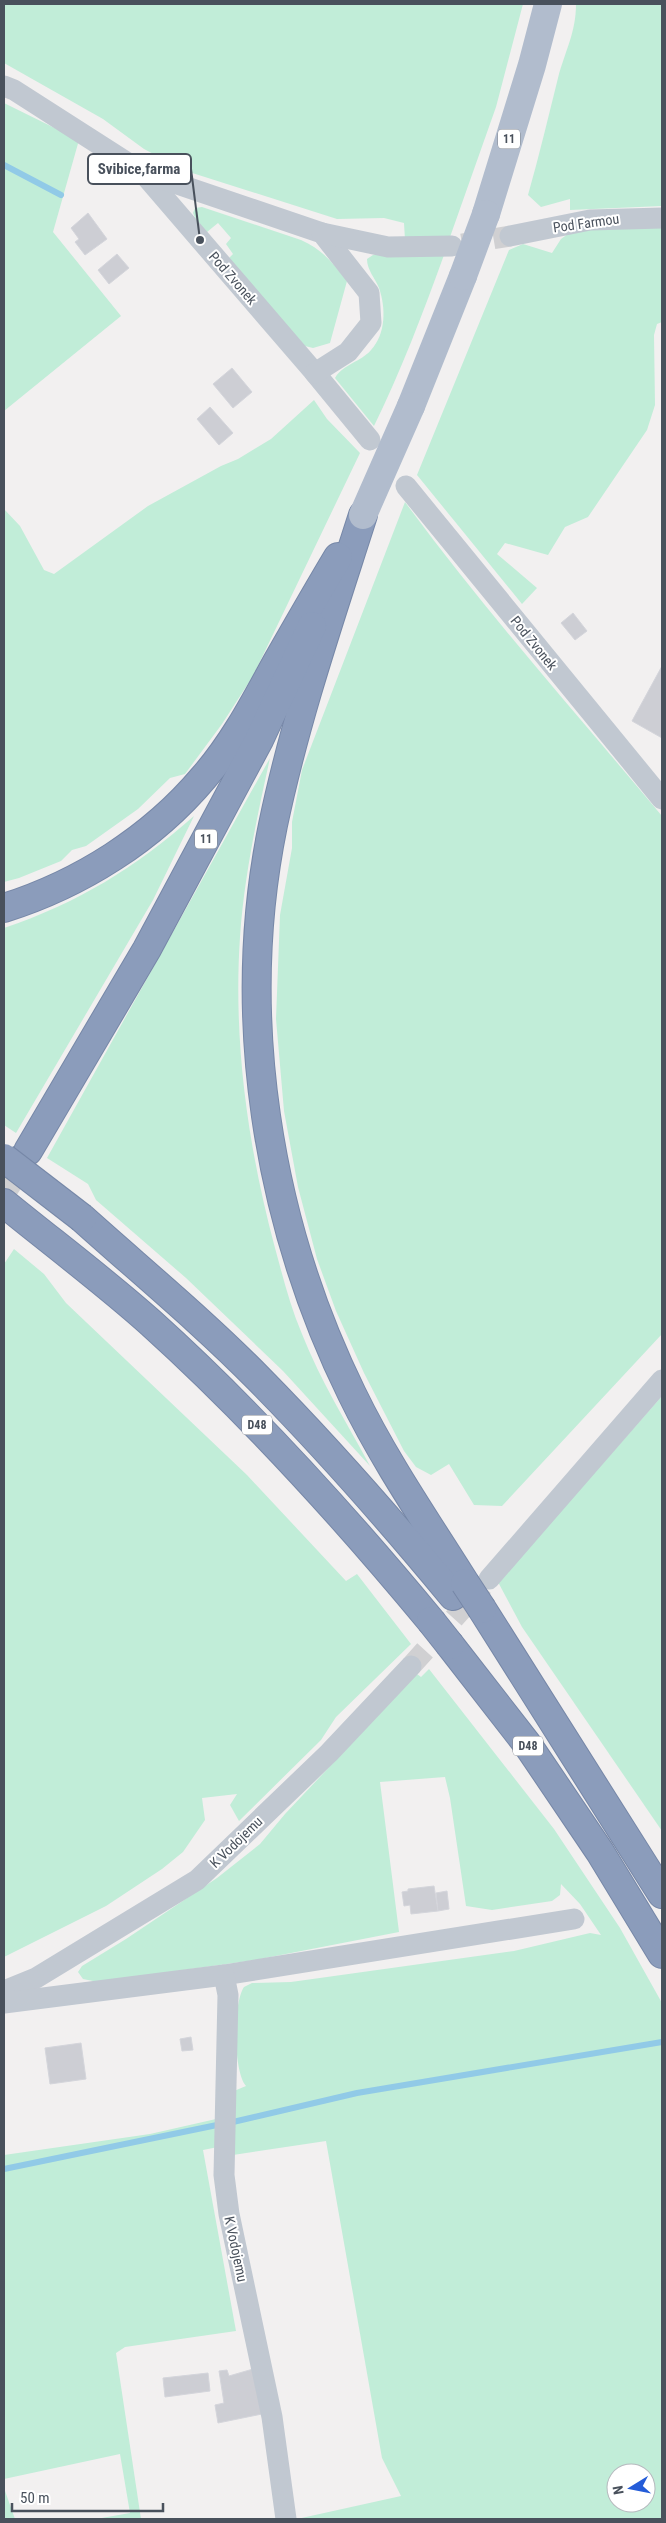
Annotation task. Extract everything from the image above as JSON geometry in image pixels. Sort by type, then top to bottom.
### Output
[{"type":"highway","name":"11","points":[[4,908],[72,881],[120,852],[165,818],[205,777],[243,723],[363,515]]},
{"type":"highway","name":"11","points":[[16,1155],[147,949],[259,740],[363,515]]},
{"type":"highway","points":[[363,515],[308,688],[272,827],[262,898],[257,971],[259,1044],[264,1098],[279,1187],[298,1258],[322,1328],[352,1394],[387,1459],[470,1586]]},
{"type":"highway","name":"D48","points":[[16,1155],[257,1378],[338,1461],[470,1586],[477,1614],[628,1836],[662,1894]]},
{"type":"highway","name":"D48","points":[[4,1203],[150,1322],[234,1401],[313,1483],[431,1621],[532,1753],[600,1852],[662,1954]]},
{"type":"main road","name":"11","points":[[363,515],[411,406],[486,214],[532,65],[548,4]]},
{"type":"street","name":"Pod Zvonek","points":[[4,86],[14,90],[142,172],[316,373],[370,440]]},
{"type":"street","points":[[142,172],[322,233],[388,247],[452,246]]},
{"type":"street","name":"Pod Farmou","points":[[510,236],[590,220],[662,218]]},
{"type":"street","points":[[316,373],[348,352],[371,323],[369,293],[322,233]]},
{"type":"street","name":"Pod Zvonek","points":[[406,486],[662,799]]},
{"type":"street","points":[[470,1586],[662,1380]]},
{"type":"street","name":"K Vodojemu","points":[[4,1991],[36,1978],[197,1880],[329,1752],[411,1666]]},
{"type":"street","points":[[4,2003],[224,1975],[574,1919]]},
{"type":"street","name":"K Vodojemu","points":[[224,1975],[228,1995],[224,2175],[229,2214],[272,2417],[286,2519]]},
{"type":"green space","points":[[4,4],[523,4],[496,107],[450,237],[405,240],[404,223],[384,218],[337,219],[186,171],[144,149],[103,119],[4,63]]},
{"type":"green space","points":[[576,4],[662,4],[662,206],[570,210],[570,199],[541,207],[528,195],[558,78],[572,33]]},
{"type":"green space","points":[[4,103],[79,140],[53,232],[121,316],[4,411]]},
{"type":"green space","points":[[202,207],[301,240],[321,252],[332,262],[347,281],[330,343],[313,348],[305,346],[228,259],[233,254],[226,244],[231,238],[218,223],[207,232],[197,222],[193,213],[195,208]]},
{"type":"green space","points":[[662,226],[662,322],[657,324],[654,335],[655,405],[647,430],[588,517],[565,527],[548,555],[505,543],[497,554],[537,588],[522,604],[417,475],[509,250],[523,244],[552,253],[561,239],[572,231]]},
{"type":"green space","points":[[373,255],[444,255],[411,342],[374,426],[335,378],[343,369],[367,354],[380,336],[384,312],[383,304],[379,288],[367,263],[367,259]]},
{"type":"green space","points":[[314,400],[327,419],[360,453],[253,676],[222,724],[185,774],[170,778],[138,809],[86,846],[72,850],[61,861],[4,882],[4,509],[20,526],[44,570],[54,574],[148,506],[221,466],[238,459],[271,439]]},
{"type":"green space","points":[[405,502],[435,543],[499,622],[662,816],[662,1334],[502,1506],[474,1505],[449,1464],[431,1475],[416,1467],[404,1451],[364,1373],[336,1311],[317,1259],[298,1187],[284,1111],[276,1019],[280,915],[292,848],[292,822],[302,770]]},
{"type":"green space","points":[[270,758],[248,870],[240,937],[238,976],[239,1016],[241,1055],[250,1133],[265,1210],[294,1313],[317,1368],[370,1466],[283,1371],[186,1278],[96,1200],[88,1184],[47,1158]]},
{"type":"green space","points":[[194,816],[153,900],[16,1133],[4,1125],[4,928],[57,907],[105,882],[150,852]]},
{"type":"green space","points":[[14,1249],[44,1274],[66,1303],[247,1475],[346,1581],[357,1574],[411,1644],[336,1717],[321,1740],[239,1821],[230,1805],[237,1794],[202,1798],[205,1820],[183,1852],[162,1869],[106,1906],[4,1957],[4,1264]]},
{"type":"green space","points":[[662,1396],[662,1831],[522,1627],[498,1582]]},
{"type":"green space","points":[[429,1669],[554,1829],[620,1928],[662,2003],[662,2519],[297,2519],[401,2496],[382,2458],[326,2141],[233,2155],[234,2091],[246,2086],[239,2066],[236,2037],[238,2007],[240,1995],[244,1987],[252,1983],[291,1982],[514,1951],[590,1933],[601,1935],[580,1904],[561,1884],[560,1895],[552,1901],[492,1910],[466,1906],[450,1798],[445,1777],[380,1782],[399,1932],[255,1960],[98,1982],[83,1979],[78,1972],[82,1966],[217,1878],[260,1844],[285,1814],[417,1674],[421,1677]]},
{"type":"green space","points":[[216,2119],[218,2147],[203,2150],[236,2331],[125,2347],[116,2353],[141,2519],[96,2519],[130,2513],[120,2454],[4,2479],[4,2155],[150,2134]]},
{"type":"green space","points":[[4,2488],[15,2519],[4,2519]]},
{"type":"building","points":[[88,213],[107,239],[85,255],[75,242],[79,239],[71,228]]},
{"type":"building","points":[[117,254],[129,268],[109,284],[98,270]]},
{"type":"building","points":[[232,368],[252,392],[233,408],[213,384]]},
{"type":"building","points":[[210,407],[233,433],[219,445],[197,419]]},
{"type":"building","points":[[573,613],[587,631],[575,640],[561,623]]},
{"type":"building","points":[[662,666],[662,738],[632,721]]},
{"type":"building","points":[[434,1886],[438,1911],[411,1914],[410,1905],[404,1906],[402,1892],[408,1891],[408,1889]]},
{"type":"building","points":[[447,1891],[449,1909],[438,1911],[436,1893]]},
{"type":"building","points":[[191,2037],[193,2050],[182,2051],[180,2039]]},
{"type":"building","points":[[81,2043],[86,2079],[50,2084],[45,2048]]},
{"type":"building","points":[[253,2369],[262,2414],[218,2423],[215,2405],[224,2403],[219,2371],[227,2370],[229,2376]]},
{"type":"building","points":[[208,2373],[210,2391],[165,2397],[163,2378]]},
{"type":"waterway","points":[[4,165],[61,195]]},
{"type":"waterway","points":[[233,2122],[357,2093],[662,2042]]},
{"type":"waterway","points":[[4,2169],[217,2125]]},
{"type":"tunnel","points":[[462,244],[510,236]]},
{"type":"tunnel","points":[[4,1189],[28,1151]]},
{"type":"tunnel","points":[[411,1666],[483,1586]]},
{"type":"place","name":"Svibice,farma","points":[[200,240]]}]
